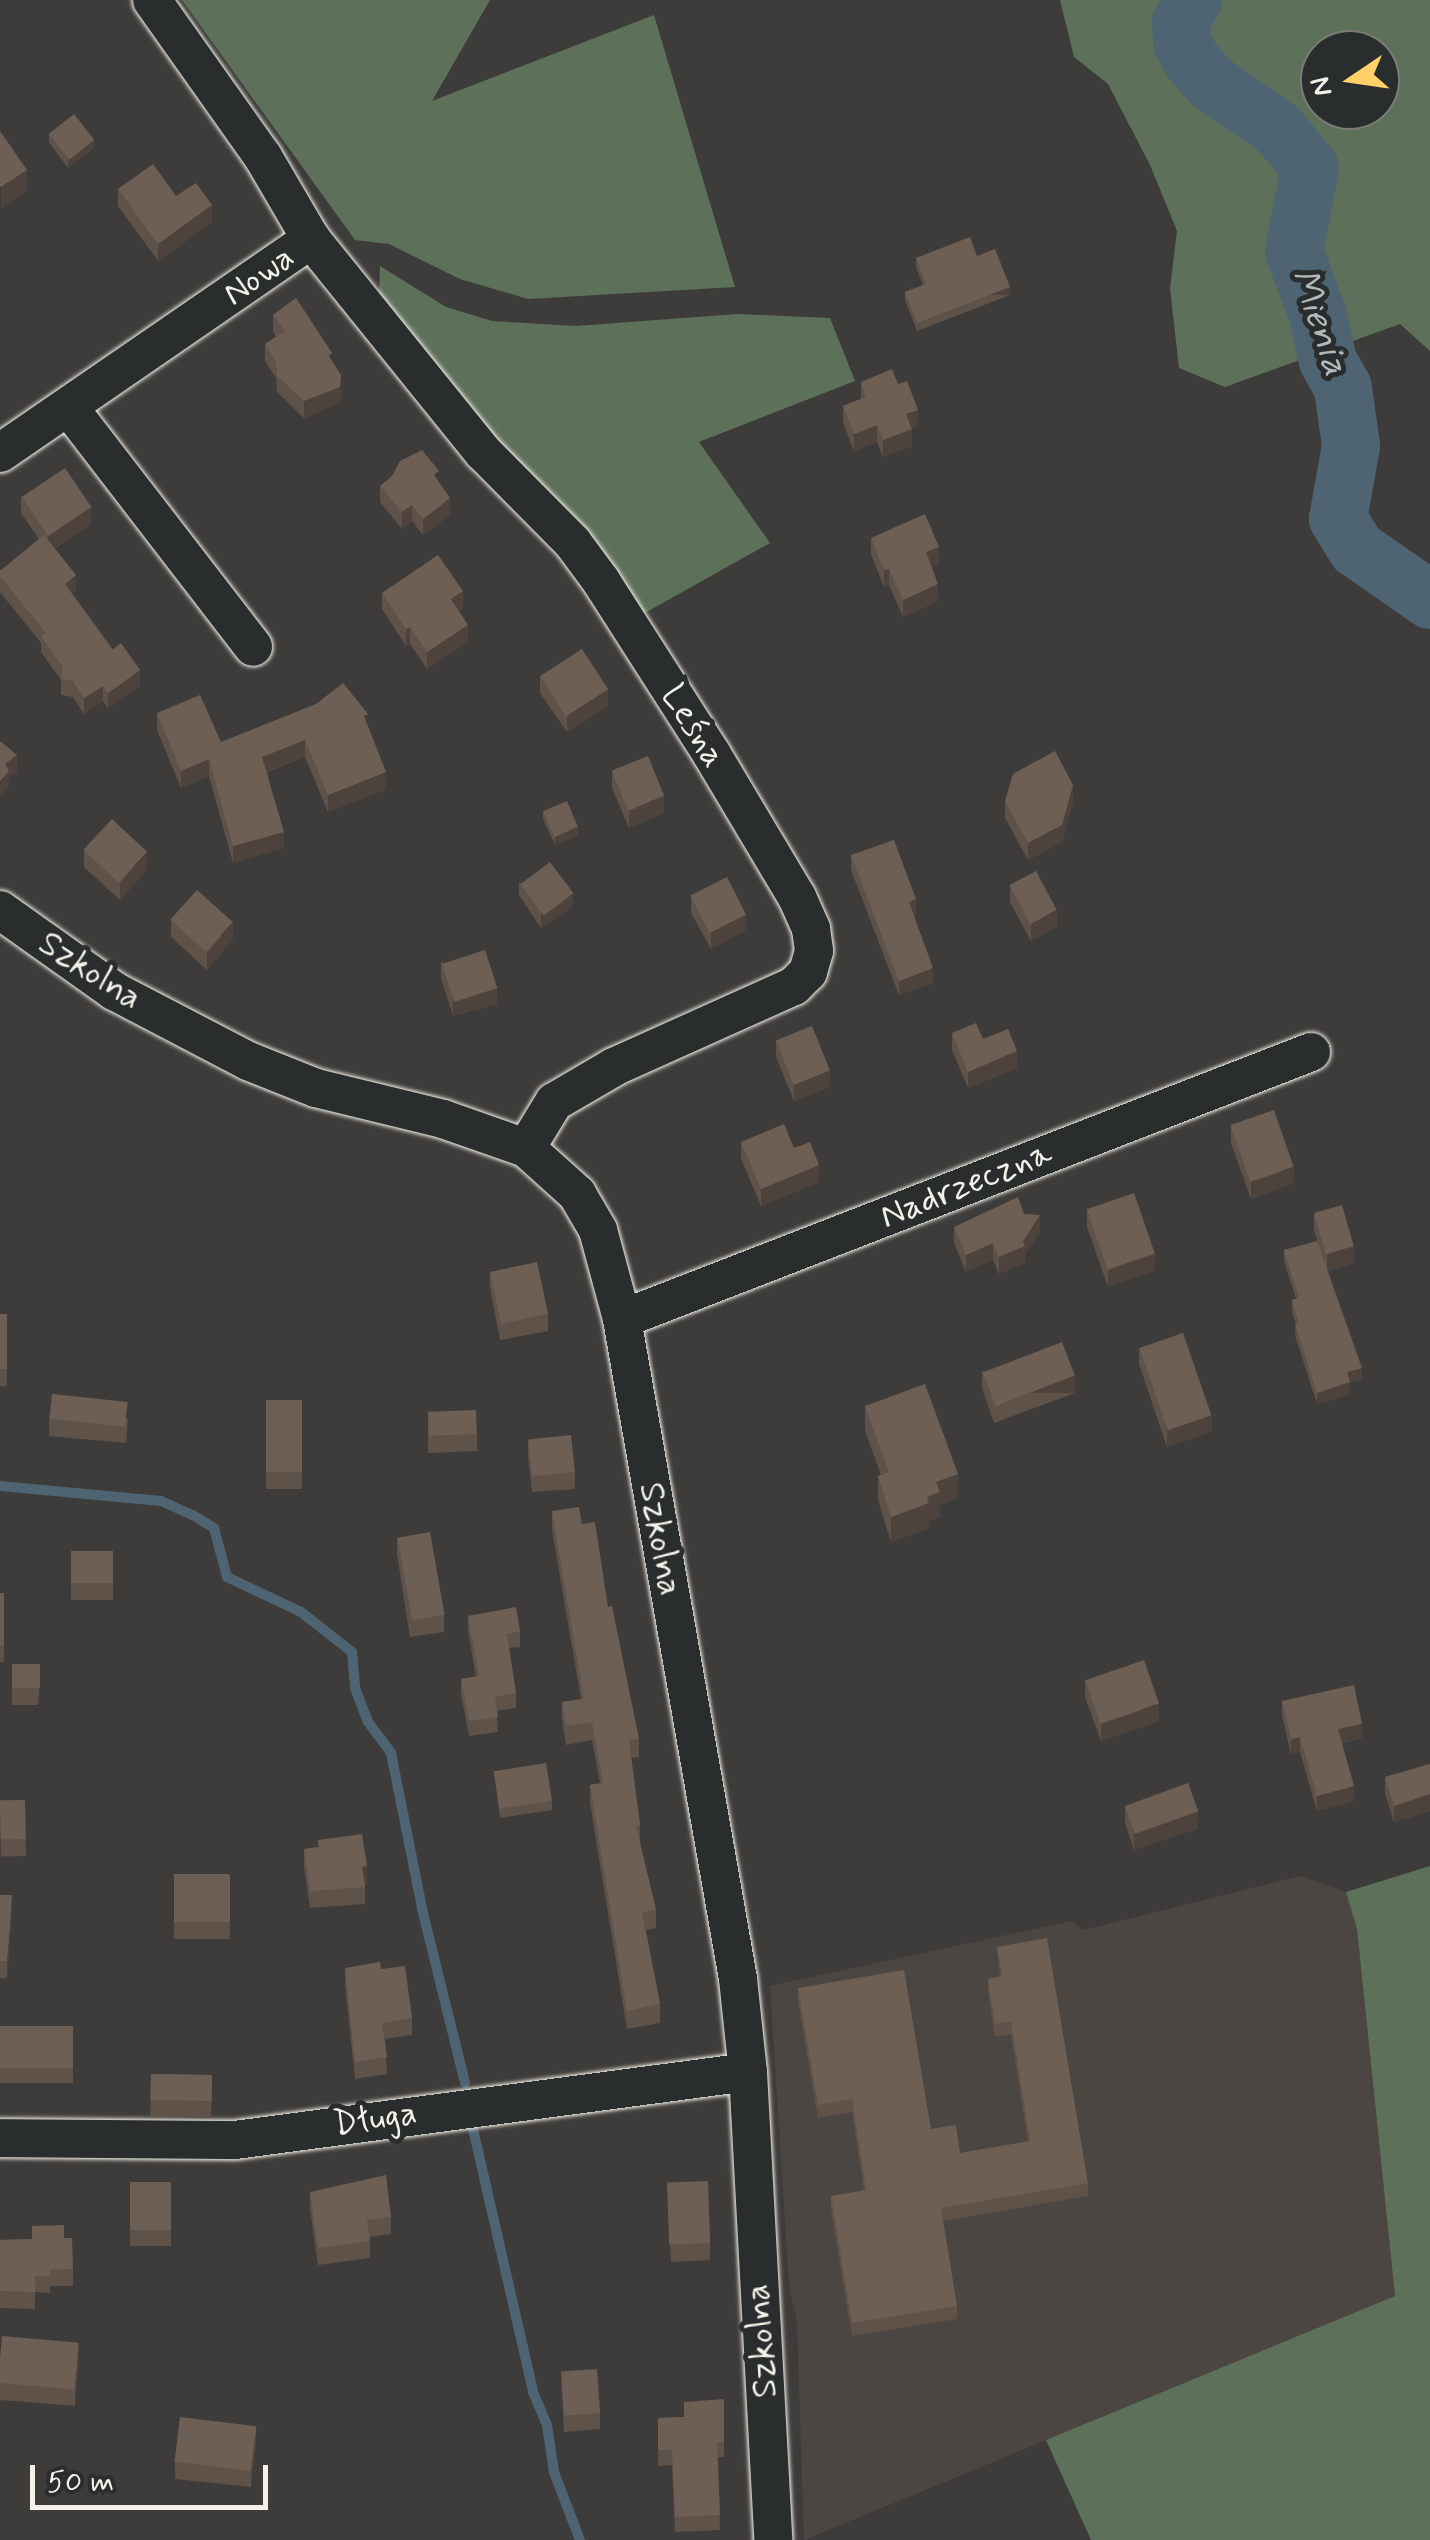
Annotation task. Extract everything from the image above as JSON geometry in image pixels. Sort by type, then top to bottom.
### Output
[{"type":"street","name":"Nowa","points":[[0,454],[70,410],[311,239],[263,157],[152,0]]},
{"type":"street","name":"Leśna","points":[[311,239],[483,452],[573,543],[601,581],[711,753],[796,897],[810,929],[814,952],[808,972],[794,986],[614,1068],[554,1102],[526,1148]]},
{"type":"street","points":[[70,410],[253,647]]},
{"type":"street","name":"Szkolna","points":[[0,910],[114,992],[281,1076],[443,1119],[526,1148],[562,1178],[588,1212],[605,1249],[622,1319],[738,1980],[748,2072],[773,2540]]},
{"type":"street","name":"Nadrzeczna","points":[[622,1319],[1310,1052]]},
{"type":"street","name":"Długa","points":[[0,2138],[235,2140],[748,2072]]},
{"type":"shaded area","points":[[1301,1876],[1346,1892],[1357,1929],[1395,2296],[804,2540],[797,2322],[789,2285],[770,1986],[1072,1921],[1084,1930]]},
{"type":"green space","points":[[182,0],[490,0],[432,101],[654,15],[735,287],[528,299],[460,279],[389,244],[355,240]]},
{"type":"green space","points":[[1060,0],[1430,0],[1430,351],[1400,324],[1225,387],[1179,368],[1170,288],[1177,231],[1150,165],[1108,84],[1074,57]]},
{"type":"green space","points":[[380,266],[446,307],[492,321],[576,326],[737,314],[830,318],[855,381],[699,442],[770,543],[636,618],[379,295]]},
{"type":"green space","points":[[1430,1866],[1430,2540],[1091,2540],[1046,2440],[1395,2296],[1357,1929],[1346,1892]]},
{"type":"building","points":[[74,114],[94,140],[69,160],[49,134]]},
{"type":"building","points":[[0,131],[27,170],[1,187],[0,186]]},
{"type":"building","points":[[153,164],[176,196],[196,183],[212,205],[158,244],[118,189]]},
{"type":"building","points":[[970,237],[977,256],[995,249],[1010,287],[917,323],[905,292],[926,284],[916,258]]},
{"type":"building","points":[[296,298],[332,353],[329,356],[341,375],[340,387],[304,401],[277,376],[276,362],[265,344],[285,331],[273,315]]},
{"type":"building","points":[[892,369],[898,384],[907,381],[918,410],[906,414],[912,429],[883,440],[877,425],[854,434],[843,406],[866,397],[861,382]]},
{"type":"building","points":[[422,450],[439,471],[434,475],[450,498],[423,519],[412,505],[402,512],[380,486],[392,476],[400,461]]},
{"type":"building","points":[[65,468],[91,507],[48,536],[22,497]]},
{"type":"building","points":[[925,514],[939,547],[926,552],[938,584],[903,600],[889,569],[884,570],[871,538]]},
{"type":"building","points":[[44,535],[76,575],[65,584],[112,650],[121,643],[140,670],[108,693],[103,686],[84,698],[73,681],[61,679],[63,667],[41,636],[46,633],[0,576],[0,571]]},
{"type":"building","points":[[438,555],[463,591],[451,599],[468,625],[427,652],[382,593]]},
{"type":"building","points":[[582,649],[608,689],[566,716],[540,676]]},
{"type":"building","points":[[343,683],[368,714],[364,716],[386,772],[328,795],[305,740],[262,757],[284,832],[233,846],[209,759],[181,771],[157,713],[200,695],[221,742],[316,704]]},
{"type":"building","points":[[0,741],[17,755],[5,764],[9,771],[0,781]]},
{"type":"building","points":[[1055,751],[1073,785],[1062,825],[1028,843],[1005,801],[1013,774]]},
{"type":"building","points":[[648,756],[664,796],[628,810],[612,771]]},
{"type":"building","points":[[567,801],[578,827],[554,837],[543,811]]},
{"type":"building","points":[[112,819],[147,852],[118,882],[83,850]]},
{"type":"building","points":[[894,840],[916,899],[909,902],[933,968],[899,981],[851,855]]},
{"type":"building","points":[[550,862],[573,893],[544,915],[520,884]]},
{"type":"building","points":[[1036,871],[1057,910],[1030,924],[1010,885]]},
{"type":"building","points":[[727,877],[746,914],[710,933],[690,896]]},
{"type":"building","points":[[197,890],[233,922],[206,952],[170,920]]},
{"type":"building","points":[[485,950],[497,988],[455,1002],[442,964]]},
{"type":"building","points":[[976,1023],[983,1039],[1008,1029],[1017,1051],[968,1072],[952,1033]]},
{"type":"building","points":[[812,1026],[830,1071],[794,1085],[776,1041]]},
{"type":"building","points":[[1274,1110],[1294,1167],[1250,1182],[1231,1125]]},
{"type":"building","points":[[784,1124],[794,1148],[810,1142],[819,1165],[761,1189],[741,1142]]},
{"type":"building","points":[[1134,1193],[1155,1254],[1108,1270],[1087,1209]]},
{"type":"building","points":[[1018,1197],[1024,1214],[1040,1215],[1023,1241],[1025,1246],[999,1257],[993,1243],[966,1255],[954,1227]]},
{"type":"building","points":[[1342,1205],[1354,1246],[1326,1254],[1314,1213]]},
{"type":"building","points":[[1317,1241],[1362,1368],[1347,1372],[1350,1382],[1317,1393],[1295,1324],[1299,1323],[1292,1300],[1299,1298],[1284,1250]]},
{"type":"building","points":[[537,1262],[548,1314],[501,1324],[490,1272]]},
{"type":"building","points":[[0,1314],[7,1314],[7,1369],[0,1369]]},
{"type":"building","points":[[1183,1333],[1211,1415],[1168,1430],[1140,1348]]},
{"type":"building","points":[[1062,1342],[1075,1376],[996,1406],[983,1372]]},
{"type":"building","points":[[925,1384],[958,1474],[936,1482],[940,1492],[927,1497],[929,1503],[891,1517],[878,1476],[889,1472],[865,1406]]},
{"type":"building","points":[[52,1394],[128,1402],[125,1427],[49,1419]]},
{"type":"building","points":[[266,1400],[302,1400],[302,1472],[266,1472]]},
{"type":"building","points":[[476,1410],[477,1434],[429,1436],[428,1412]]},
{"type":"building","points":[[571,1435],[575,1472],[532,1476],[528,1439]]},
{"type":"building","points":[[579,1507],[582,1524],[595,1522],[608,1607],[612,1606],[639,1739],[629,1740],[640,1825],[636,1826],[656,1910],[642,1912],[660,2004],[627,2011],[590,1785],[603,1783],[592,1722],[566,1726],[562,1702],[584,1699],[552,1511]]},
{"type":"building","points":[[430,1532],[445,1615],[412,1620],[398,1538]]},
{"type":"building","points":[[71,1551],[113,1551],[113,1583],[71,1583]]},
{"type":"building","points":[[0,1593],[4,1593],[4,1645],[0,1645]]},
{"type":"building","points":[[516,1607],[520,1631],[507,1634],[516,1693],[495,1697],[498,1717],[469,1721],[461,1679],[479,1676],[468,1616]]},
{"type":"building","points":[[1144,1660],[1159,1703],[1100,1724],[1085,1680]]},
{"type":"building","points":[[12,1664],[40,1664],[40,1688],[12,1688]]},
{"type":"building","points":[[1354,1685],[1362,1724],[1338,1729],[1354,1786],[1317,1796],[1300,1737],[1291,1739],[1282,1701]]},
{"type":"building","points":[[546,1763],[552,1801],[500,1809],[494,1771]]},
{"type":"building","points":[[1430,1764],[1430,1794],[1394,1806],[1385,1777]]},
{"type":"building","points":[[1188,1783],[1198,1811],[1135,1834],[1125,1806]]},
{"type":"building","points":[[0,1800],[25,1800],[26,1839],[1,1839]]},
{"type":"building","points":[[362,1834],[367,1866],[362,1867],[365,1887],[310,1891],[304,1849],[320,1847],[318,1840]]},
{"type":"building","points":[[174,1874],[230,1874],[230,1922],[174,1922]]},
{"type":"building","points":[[0,1895],[12,1895],[7,1961],[0,1961]]},
{"type":"building","points":[[1047,1938],[1088,2183],[941,2208],[957,2306],[852,2323],[831,2196],[866,2190],[852,2099],[818,2105],[798,1988],[904,1970],[931,2129],[956,2125],[960,2153],[1030,2141],[1011,2021],[995,2024],[988,1979],[1002,1976],[997,1947]]},
{"type":"building","points":[[380,1962],[381,1969],[405,1966],[412,2018],[382,2023],[387,2057],[355,2062],[345,1968]]},
{"type":"building","points":[[0,2026],[73,2026],[73,2068],[0,2068]]},
{"type":"building","points":[[151,2074],[212,2075],[212,2101],[151,2100]]},
{"type":"building","points":[[386,2175],[391,2217],[367,2220],[370,2241],[318,2248],[310,2192]]},
{"type":"building","points":[[708,2181],[710,2243],[669,2244],[667,2182]]},
{"type":"building","points":[[130,2182],[171,2182],[171,2230],[130,2230]]},
{"type":"building","points":[[64,2225],[64,2238],[72,2238],[73,2269],[50,2270],[50,2276],[35,2276],[35,2292],[0,2291],[0,2240],[32,2239],[32,2226]]},
{"type":"building","points":[[2,2336],[79,2343],[75,2390],[0,2383]]},
{"type":"building","points":[[597,2369],[600,2413],[564,2415],[561,2372]]},
{"type":"building","points":[[724,2399],[724,2442],[717,2442],[720,2515],[675,2517],[672,2450],[658,2450],[658,2418],[684,2417],[684,2402]]},
{"type":"building","points":[[180,2417],[256,2426],[251,2471],[175,2462]]},
{"type":"waterway","name":"Mienia","points":[[1193,0],[1181,22],[1182,42],[1192,61],[1212,83],[1279,130],[1310,168],[1294,251],[1317,313],[1328,361],[1343,388],[1351,446],[1338,519],[1357,549],[1430,600]]},
{"type":"waterway","points":[[0,1486],[161,1501],[193,1515],[214,1528],[227,1577],[301,1612],[352,1652],[355,1688],[368,1722],[391,1753],[423,1913],[465,2083]]},
{"type":"waterway","points":[[473,2129],[533,2392],[547,2425],[554,2472],[580,2540]]}]
